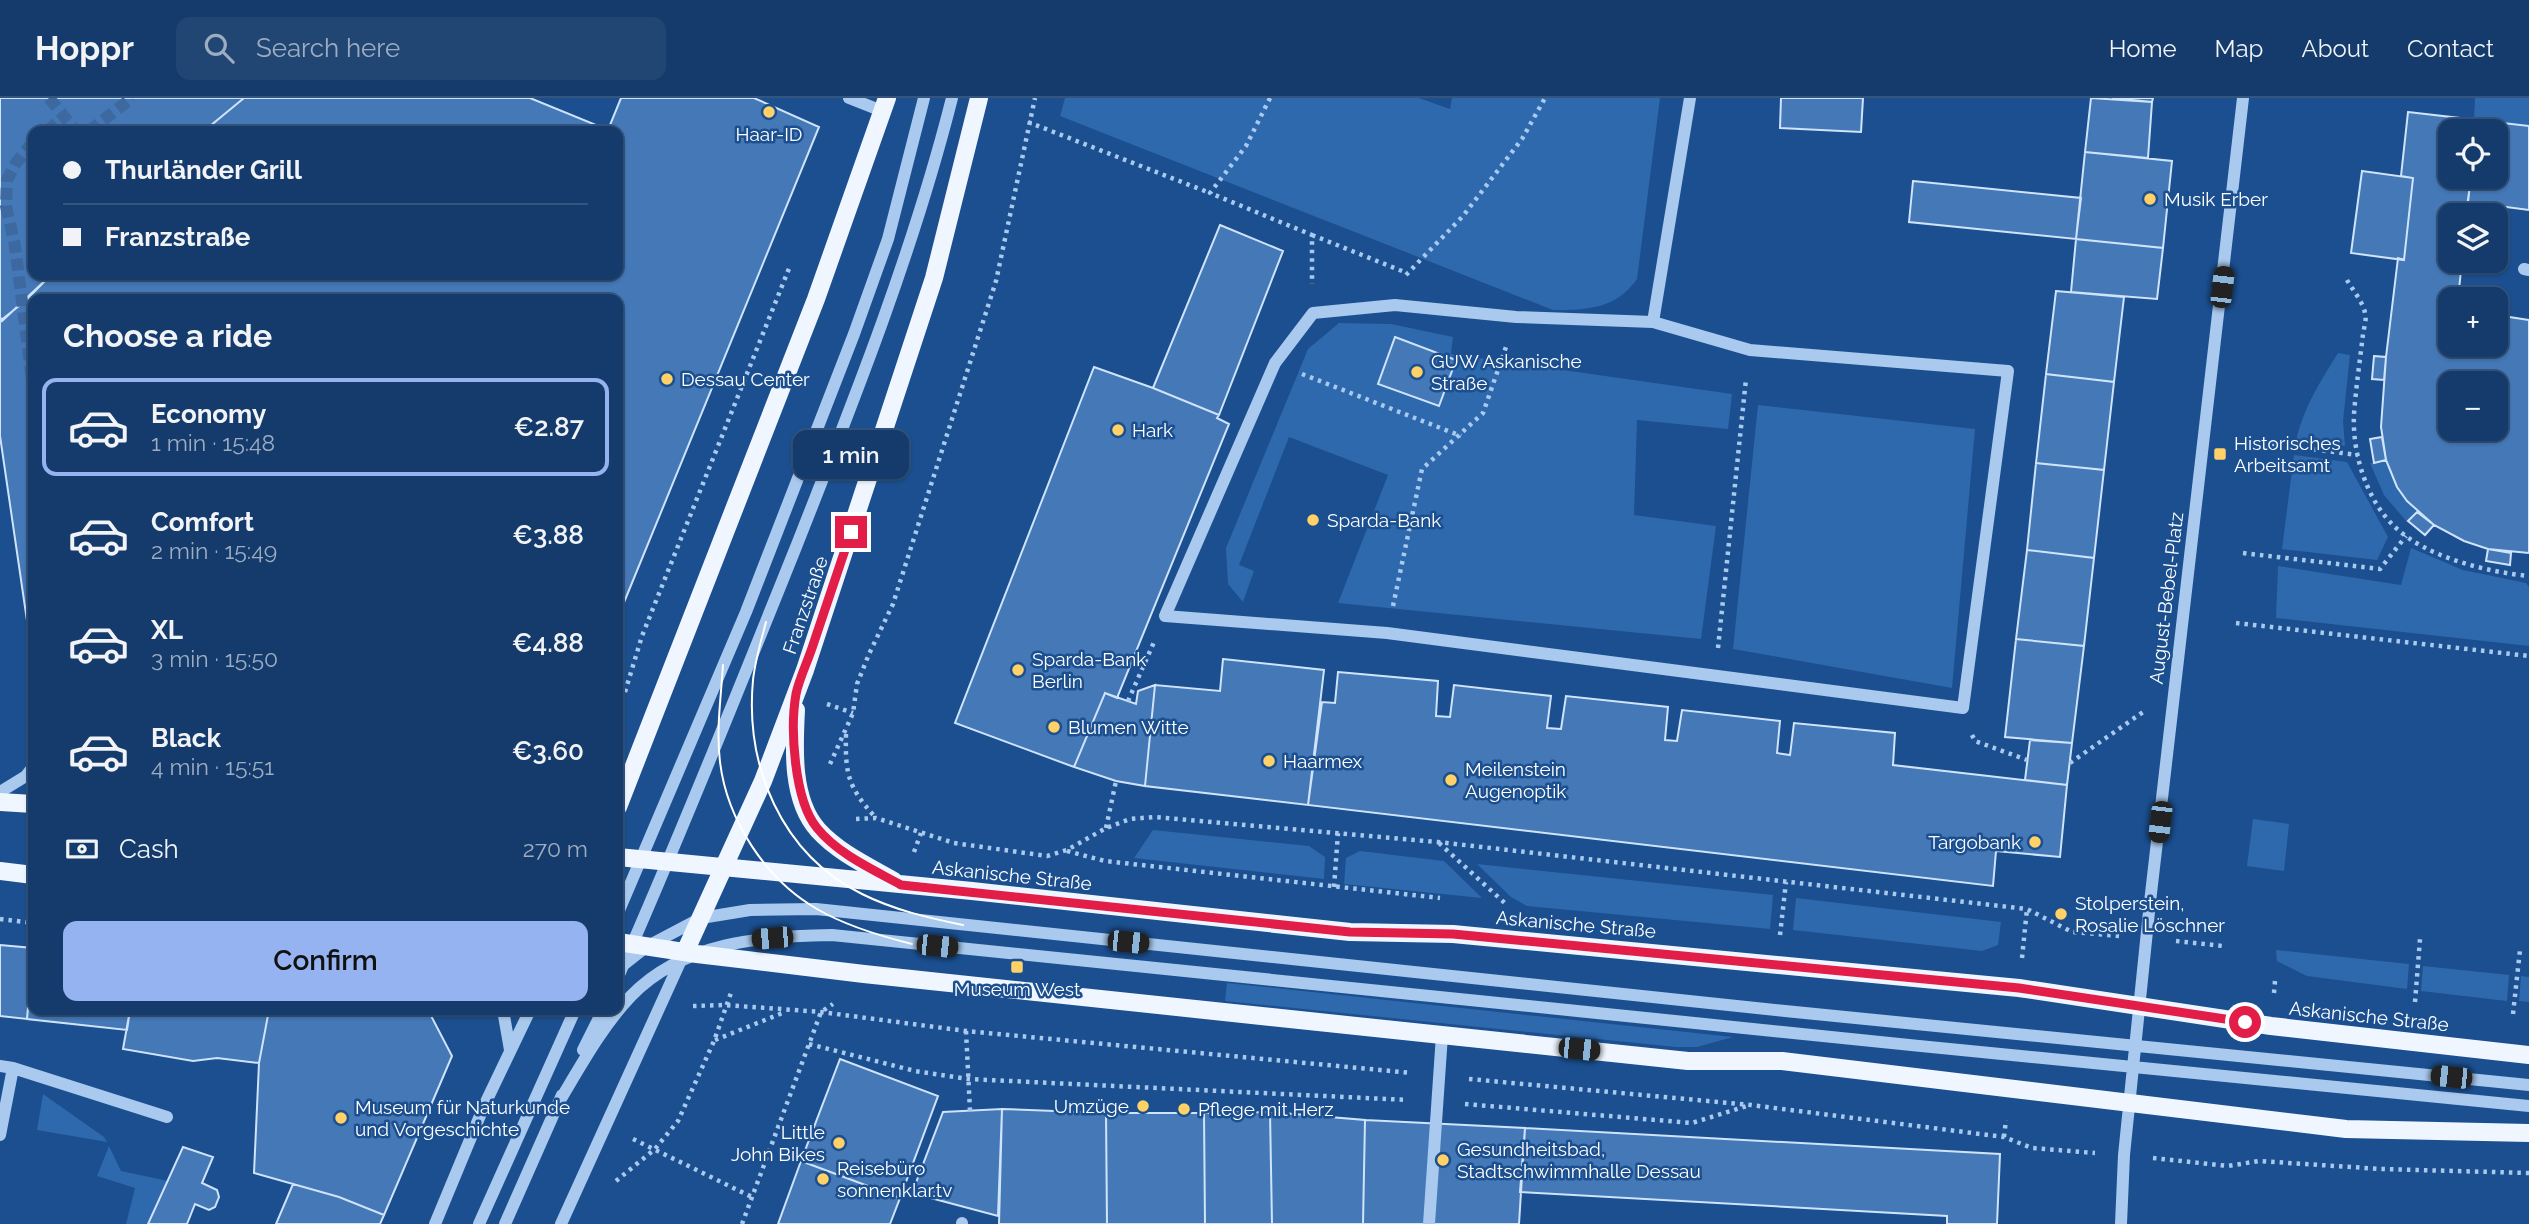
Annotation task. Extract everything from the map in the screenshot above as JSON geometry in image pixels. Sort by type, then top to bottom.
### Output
[{"type":"main road","name":"Franzstraße","points":[[688,955],[701,918],[763,781],[796,693],[934,278],[979,98]]},
{"type":"main road","points":[[623,794],[811,312],[885,104]]},
{"type":"main road","points":[[796,693],[797,772],[800,793],[809,815],[817,829],[846,853],[901,885]]},
{"type":"main road","points":[[0,802],[28,804]]},
{"type":"main road","name":"Askanische Straße","points":[[623,857],[1350,932],[1453,934],[2019,988],[2271,1026],[2529,1055]]},
{"type":"main road","points":[[0,871],[28,874]]},
{"type":"main road","points":[[632,944],[688,955],[1441,1035],[1688,1060],[1782,1061],[2129,1102],[2263,1121],[2346,1129],[2529,1133]]},
{"type":"street","points":[[849,98],[885,104]]},
{"type":"street","points":[[623,901],[746,612],[854,334],[888,239],[924,98]]},
{"type":"street","points":[[623,961],[766,622],[855,395],[910,246],[952,98]]},
{"type":"street","points":[[1653,322],[1689,98]]},
{"type":"street","name":"August-Bebel-Platz","points":[[2121,1224],[2123,1168],[2135,1046],[2243,98]]},
{"type":"street","points":[[1395,305],[1516,317],[1653,322],[1750,350],[2008,371],[1964,708],[1387,633],[1165,616],[1275,363],[1313,313],[1395,305]]},
{"type":"street","points":[[0,792],[28,773]]},
{"type":"street","points":[[632,944],[701,918],[750,910],[816,909],[2529,1085]]},
{"type":"street","points":[[623,1007],[649,981],[688,955],[752,939],[832,936],[2529,1106]]},
{"type":"street","points":[[561,1224],[688,955]]},
{"type":"street","points":[[504,1015],[510,1051]]},
{"type":"street","points":[[435,1224],[484,1106],[528,1015]]},
{"type":"street","points":[[479,1224],[573,1015]]},
{"type":"street","points":[[537,1092],[556,1054],[581,1015]]},
{"type":"street","points":[[505,1224],[601,1015]]},
{"type":"street","points":[[559,1102],[617,1015]]},
{"type":"street","points":[[1429,1224],[1441,1035]]},
{"type":"street","points":[[0,1135],[6,1067],[167,1117]]},
{"type":"path","points":[[1035,98],[996,281],[893,604],[857,684],[853,713],[846,730],[845,763],[857,797],[876,818],[954,843],[1046,856],[1067,850],[1106,828],[1130,820],[1154,817],[1438,842],[2027,909],[2072,932]]},
{"type":"path","points":[[1210,193],[1246,146],[1270,98]]},
{"type":"path","points":[[1419,260],[1472,205],[1522,139],[1545,98]]},
{"type":"path","points":[[1028,122],[1407,273]]},
{"type":"path","points":[[1312,235],[1313,313]]},
{"type":"path","points":[[623,697],[642,636],[795,255]]},
{"type":"path","points":[[2347,280],[2365,313],[2354,413],[2358,455],[2368,486],[2378,505],[2394,526],[2434,552],[2509,574],[2529,576]]},
{"type":"path","points":[[1387,633],[1422,469],[1483,413],[1516,317]]},
{"type":"path","points":[[1716,674],[1750,350]]},
{"type":"path","points":[[1275,363],[1461,436]]},
{"type":"path","points":[[2255,442],[2358,455]]},
{"type":"path","points":[[2243,553],[2380,569],[2406,536]]},
{"type":"path","points":[[1128,701],[1165,616]]},
{"type":"path","points":[[2236,623],[2529,656]]},
{"type":"path","points":[[1964,708],[1975,741],[2027,760]]},
{"type":"path","points":[[2070,763],[2119,728]]},
{"type":"path","points":[[1106,828],[1116,781]]},
{"type":"path","points":[[1334,887],[1338,833]]},
{"type":"path","points":[[1067,850],[1105,861],[1454,900]]},
{"type":"path","points":[[1779,943],[1786,882]]},
{"type":"path","points":[[1493,904],[1507,905]]},
{"type":"path","points":[[2023,951],[2027,909]]},
{"type":"path","points":[[0,919],[28,922]]},
{"type":"path","points":[[2415,1002],[2420,939]]},
{"type":"path","points":[[2513,1014],[2520,950]]},
{"type":"path","points":[[614,1183],[636,1162],[655,1149],[678,1121],[714,1041],[726,1005],[821,1012],[966,1031],[1751,1105],[1692,1123],[1436,1101],[968,1079],[915,1071],[809,1044]]},
{"type":"path","points":[[714,1041],[786,1011]]},
{"type":"path","points":[[742,1224],[821,1012]]},
{"type":"path","points":[[966,1031],[970,1111]]},
{"type":"shaded area","points":[[1065,98],[1419,98],[1450,109],[1452,98],[1660,98],[1637,279],[1620,296],[1600,306],[1553,310],[1060,116]]},
{"type":"shaded area","points":[[2475,98],[2529,98],[2529,126],[2508,123],[2508,119],[2474,119]]},
{"type":"shaded area","points":[[1339,323],[1391,324],[1453,337],[1451,354],[1732,394],[1728,429],[1637,420],[1634,515],[1716,526],[1701,639],[1338,603],[1388,475],[1289,437],[1239,565],[1254,571],[1243,602],[1228,584],[1226,548],[1308,349]]},
{"type":"shaded area","points":[[2338,353],[2350,355],[2343,421],[2345,446],[2296,440],[2308,406]]},
{"type":"shaded area","points":[[1758,405],[1975,429],[1952,688],[1733,649]]},
{"type":"shaded area","points":[[2294,455],[2347,462],[2388,537],[2377,560],[2282,549]]},
{"type":"shaded area","points":[[2386,460],[2397,487],[2417,512],[2407,522],[2384,495],[2370,463]]},
{"type":"shaded area","points":[[2411,548],[2463,570],[2526,583],[2529,587],[2529,646],[2276,618],[2278,566],[2401,585]]},
{"type":"shaded area","points":[[2253,819],[2289,824],[2284,871],[2247,866]]},
{"type":"shaded area","points":[[1153,830],[1309,846],[1325,857],[1324,879],[1134,858]]},
{"type":"shaded area","points":[[1360,851],[1444,861],[1482,898],[1344,884],[1346,858]]},
{"type":"shaded area","points":[[1477,864],[1773,895],[1770,929],[1527,906],[1511,897]]},
{"type":"shaded area","points":[[1796,898],[2001,922],[1998,945],[1982,951],[1793,930]]},
{"type":"shaded area","points":[[2276,950],[2409,964],[2407,989],[2307,976],[2277,961]]},
{"type":"shaded area","points":[[2423,966],[2509,975],[2507,1001],[2421,991]]},
{"type":"shaded area","points":[[2521,976],[2529,977],[2529,1002],[2519,1001]]},
{"type":"shaded area","points":[[1227,983],[1733,1037],[1697,1047],[1676,1047],[1225,1001]]},
{"type":"shaded area","points":[[43,1094],[104,1137],[107,1142],[37,1130]]},
{"type":"shaded area","points":[[109,1146],[121,1171],[168,1181],[148,1224],[126,1224],[135,1188],[97,1176]]},
{"type":"building","points":[[0,98],[244,98],[210,126],[28,126],[28,280],[46,280],[2,321]]},
{"type":"building","name":"Dessau Center","points":[[244,98],[530,98],[598,126],[210,126]]},
{"type":"building","name":"Dessau Center","points":[[621,98],[754,98],[819,127],[623,605],[623,294],[32,294],[46,280],[623,280],[623,126],[610,126]]},
{"type":"building","points":[[1781,98],[1863,98],[1861,132],[1780,128]]},
{"type":"building","points":[[2091,98],[2152,102],[2148,158],[2085,152]]},
{"type":"building","points":[[2112,98],[2153,98],[2152,102]]},
{"type":"building","points":[[2408,112],[2468,119],[2438,119],[2438,189],[2469,189],[2468,203],[2438,203],[2438,273],[2461,273],[2459,287],[2438,287],[2438,357],[2508,357],[2508,317],[2529,320],[2529,553],[2488,549],[2464,541],[2434,525],[2407,501],[2397,487],[2386,460],[2381,427],[2386,357],[2398,258],[2404,260],[2413,178],[2401,176]]},
{"type":"building","points":[[2508,124],[2529,126],[2529,210],[2508,207],[2508,203],[2468,202],[2470,189],[2508,189]]},
{"type":"building","points":[[2085,152],[2172,161],[2163,248],[2076,239]]},
{"type":"building","points":[[2362,171],[2413,178],[2404,260],[2351,253]]},
{"type":"building","points":[[1913,181],[2081,198],[2076,239],[1909,222]]},
{"type":"building","points":[[1220,225],[1283,251],[1219,415],[1153,388]]},
{"type":"building","points":[[2076,239],[2163,248],[2157,299],[2071,292]]},
{"type":"building","points":[[2056,291],[2124,297],[2114,382],[2046,374]]},
{"type":"building","name":"Dessau Center","points":[[28,298],[28,628],[0,436],[0,321]]},
{"type":"building","name":"GUW Askanische Straße","points":[[1395,337],[1456,360],[1439,406],[1378,384]]},
{"type":"building","points":[[2374,356],[2386,357],[2384,380],[2372,379]]},
{"type":"building","points":[[1094,367],[1219,415],[1217,418],[1229,424],[1117,698],[1105,693],[1074,767],[955,723]]},
{"type":"building","points":[[2046,374],[2114,382],[2104,470],[2036,463]]},
{"type":"building","points":[[2382,437],[2386,460],[2374,463],[2370,439]]},
{"type":"building","points":[[2036,463],[2104,470],[2094,558],[2027,550]]},
{"type":"building","points":[[2417,512],[2434,525],[2425,535],[2408,521]]},
{"type":"building","points":[[2488,549],[2511,553],[2510,565],[2486,561]]},
{"type":"building","points":[[2027,550],[2094,558],[2084,646],[2016,639]]},
{"type":"building","points":[[2016,639],[2084,646],[2072,743],[2005,737]]},
{"type":"building","points":[[1223,659],[1324,670],[1308,805],[1145,786],[1155,685],[1220,691]]},
{"type":"building","points":[[1338,672],[1438,681],[1436,716],[1450,717],[1454,685],[1551,696],[1547,728],[1561,729],[1566,696],[1668,707],[1665,740],[1677,741],[1682,710],[1780,721],[1777,753],[1790,755],[1794,723],[1895,733],[1893,765],[2067,785],[2060,857],[1996,851],[1993,886],[1308,805],[1322,702],[1335,703]]},
{"type":"building","points":[[1155,685],[1145,786],[1116,781],[1074,767],[1105,693],[1136,704],[1138,691]]},
{"type":"building","points":[[2030,740],[2072,743],[2067,785],[2025,780]]},
{"type":"building","points":[[0,945],[28,948],[27,1019],[0,1016]]},
{"type":"building","points":[[28,1009],[28,1015],[129,1015],[127,1030],[27,1019]]},
{"type":"building","points":[[129,1015],[268,1015],[259,1063],[217,1058],[193,1061],[123,1049]]},
{"type":"building","name":"Museum für Naturkunde und Vorgeschichte","points":[[268,1015],[431,1015],[452,1056],[384,1215],[339,1197],[254,1173],[259,1063]]},
{"type":"building","points":[[840,1059],[938,1096],[900,1198],[801,1161]]},
{"type":"building","points":[[1002,1109],[998,1216],[912,1193],[943,1112]]},
{"type":"building","points":[[1002,1109],[1106,1113],[1107,1224],[999,1224]]},
{"type":"building","points":[[1270,1112],[1272,1224],[1205,1224],[1204,1113]]},
{"type":"building","points":[[1270,1112],[1365,1120],[1363,1224],[1272,1224]]},
{"type":"building","points":[[1106,1113],[1204,1113],[1205,1224],[1107,1224]]},
{"type":"building","name":"Gesundheitsbad, Stadtschwimmhalle Dessau","points":[[1365,1120],[1525,1128],[1519,1224],[1363,1224]]},
{"type":"building","points":[[1525,1128],[2000,1154],[1997,1224],[1947,1224],[1947,1216],[1520,1192]]},
{"type":"building","points":[[183,1147],[213,1157],[202,1183],[217,1190],[219,1197],[215,1207],[209,1210],[195,1204],[187,1224],[148,1224]]},
{"type":"building","name":"Reisebüro sonnenklar.tv","points":[[801,1161],[900,1198],[890,1224],[778,1224]]},
{"type":"building","points":[[293,1184],[339,1197],[384,1215],[380,1224],[276,1224]]},
{"type":"tunnel","points":[[49,98],[72,126]]},
{"type":"tunnel","points":[[96,126],[132,98]]},
{"type":"tunnel","points":[[53,126],[64,117]]},
{"type":"tunnel","points":[[28,148],[7,180],[6,206],[15,246],[28,349]]},
{"type":"tram line","points":[[766,622],[753,680],[755,744],[774,804],[790,831],[810,856],[834,877],[862,894],[899,909],[963,925]]},
{"type":"tram line","points":[[723,665],[719,726],[720,762],[731,805],[752,846],[781,882],[817,909],[863,930],[912,944]]},
{"type":"place","name":"Haar-ID","points":[[769,112]]},
{"type":"place","name":"Musik Erber","points":[[2150,199]]},
{"type":"place","name":"GUW Askanische Straße","points":[[1417,372]]},
{"type":"place","name":"Dessau Center","points":[[667,379]]},
{"type":"place","name":"Hark","points":[[1118,430]]},
{"type":"place","name":"Historisches Arbeitsamt","points":[[2220,454]]},
{"type":"place","name":"Sparda-Bank","points":[[1313,520]]},
{"type":"place","name":"Sparda-Bank Berlin","points":[[1018,670]]},
{"type":"place","name":"Blumen Witte","points":[[1054,727]]},
{"type":"place","name":"Haarmex","points":[[1269,761]]},
{"type":"place","name":"Meilenstein Augenoptik","points":[[1451,780]]},
{"type":"place","name":"Targobank","points":[[2035,842]]},
{"type":"place","name":"Stolperstein, Rosalie Löschner","points":[[2061,914]]},
{"type":"place","name":"Museum West","points":[[1017,967]]},
{"type":"place","name":"Umzüge","points":[[1143,1106]]},
{"type":"place","name":"Pflege mit Herz","points":[[1184,1109]]},
{"type":"place","name":"Museum für Naturkunde und Vorgeschichte","points":[[341,1118]]},
{"type":"place","name":"Little John Bikes","points":[[839,1143]]},
{"type":"place","name":"Gesundheitsbad, Stadtschwimmhalle Dessau","points":[[1443,1160]]},
{"type":"place","name":"Reisebüro sonnenklar.tv","points":[[823,1179]]},
{"type":"route","points":[[851,532],[796,693],[797,772],[800,793],[817,829],[846,853],[901,885],[1350,932],[1453,934],[2019,988],[2245,1022]]}]
